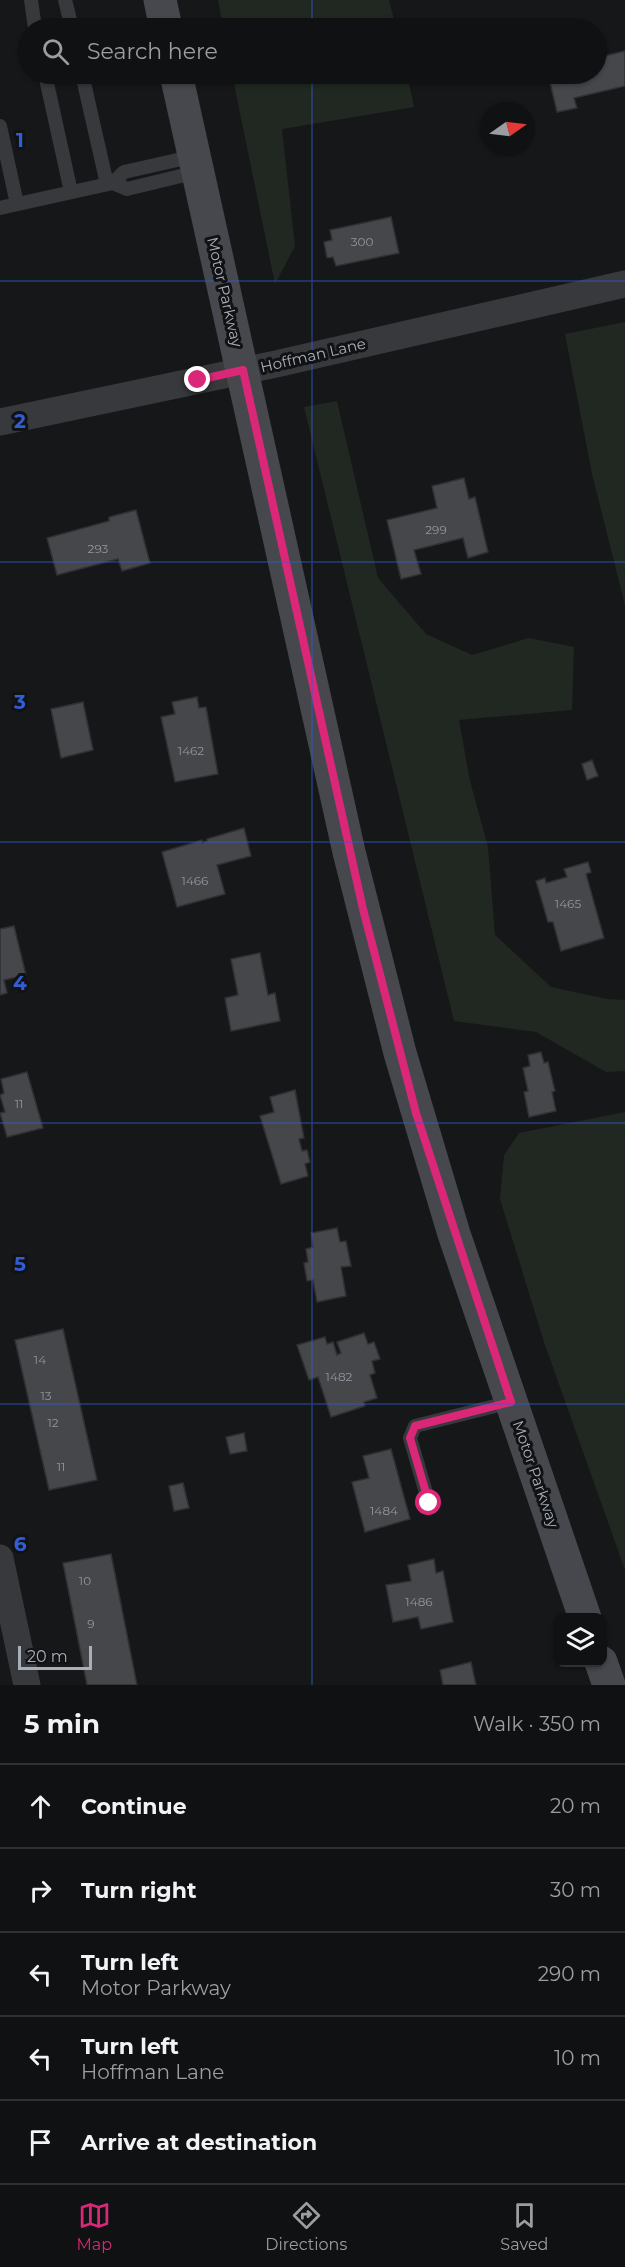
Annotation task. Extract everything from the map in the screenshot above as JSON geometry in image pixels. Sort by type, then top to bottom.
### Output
[{"type":"main road","points":[[160,0],[164,18]]},
{"type":"main road","name":"Motor Parkway","points":[[178,84],[368,930],[434,1172],[584,1613]]},
{"type":"main road","points":[[603,1667],[609,1685]]},
{"type":"street","name":"Hoffman Lane","points":[[0,422],[625,284]]},
{"type":"street","points":[[0,1558],[27,1685]]},
{"type":"lane","points":[[31,0],[34,18]]},
{"type":"lane","points":[[65,0],[70,18]]},
{"type":"lane","points":[[47,84],[71,192]]},
{"type":"lane","points":[[85,84],[110,183]]},
{"type":"lane","points":[[0,126],[17,204]]},
{"type":"lane","points":[[0,208],[110,183],[124,172],[197,164]]},
{"type":"lane","points":[[429,1503],[410,1438],[415,1426],[511,1402]]},
{"type":"shaded area","points":[[218,0],[389,0],[394,18],[221,18]]},
{"type":"shaded area","points":[[234,84],[409,84],[414,107],[282,129],[295,246],[275,284]]},
{"type":"shaded area","points":[[625,322],[625,605],[592,474],[565,334]]},
{"type":"shaded area","points":[[337,401],[378,578],[426,634],[472,655],[529,638],[574,647],[572,710],[459,720],[470,781],[488,847],[495,935],[551,987],[607,999],[625,1000],[625,1071],[606,1072],[536,1032],[454,1021],[304,407]]},
{"type":"shaded area","points":[[625,1112],[625,1570],[544,1342],[500,1199],[504,1155],[519,1133]]},
{"type":"building","points":[[625,51],[625,86],[574,98],[577,108],[557,112],[550,84],[607,84],[607,55]]},
{"type":"building","points":[[391,217],[399,253],[336,266],[333,257],[327,258],[324,242],[332,240],[330,230]]},
{"type":"building","points":[[464,478],[469,499],[475,497],[488,552],[468,558],[463,538],[414,550],[421,574],[401,579],[387,520],[437,508],[432,486]]},
{"type":"building","points":[[136,510],[150,563],[122,571],[118,559],[57,575],[47,538],[109,521],[109,517]]},
{"type":"building","points":[[197,697],[199,708],[206,707],[218,774],[175,782],[161,717],[175,714],[172,702]]},
{"type":"building","points":[[83,702],[93,750],[61,758],[51,709]]},
{"type":"building","points":[[592,760],[598,776],[587,780],[582,764]]},
{"type":"building","points":[[244,828],[251,856],[217,865],[225,894],[177,907],[162,852],[202,840],[202,843],[207,839]]},
{"type":"building","points":[[588,862],[591,872],[586,874],[604,938],[561,951],[553,922],[548,922],[536,881],[545,878],[546,883],[567,877],[564,869]]},
{"type":"building","points":[[14,926],[26,975],[4,980],[7,993],[0,995],[0,929]]},
{"type":"building","points":[[260,953],[268,995],[275,993],[280,1021],[231,1031],[225,998],[238,995],[231,959]]},
{"type":"building","points":[[541,1052],[544,1063],[548,1062],[555,1091],[552,1092],[556,1111],[529,1117],[524,1092],[528,1091],[523,1068],[530,1066],[528,1055]]},
{"type":"building","points":[[27,1072],[43,1128],[7,1137],[0,1113],[5,1112],[0,1095],[4,1093],[1,1079]]},
{"type":"building","points":[[295,1090],[304,1138],[299,1139],[302,1151],[307,1150],[310,1162],[305,1164],[308,1176],[281,1184],[260,1116],[274,1112],[270,1097]]},
{"type":"building","points":[[337,1228],[340,1242],[346,1241],[351,1266],[341,1267],[346,1296],[317,1302],[313,1280],[307,1281],[304,1263],[308,1262],[306,1249],[313,1247],[311,1233]]},
{"type":"building","points":[[63,1329],[97,1480],[49,1490],[15,1340]]},
{"type":"building","points":[[364,1333],[368,1344],[374,1342],[380,1359],[372,1361],[375,1373],[370,1375],[377,1398],[364,1402],[365,1406],[331,1417],[318,1377],[309,1380],[297,1345],[325,1337],[327,1344],[333,1342],[337,1355],[341,1353],[337,1342]]},
{"type":"building","points":[[244,1433],[247,1451],[230,1454],[226,1437]]},
{"type":"building","points":[[391,1449],[410,1519],[365,1532],[352,1482],[369,1478],[363,1456]]},
{"type":"building","points":[[183,1483],[189,1508],[174,1511],[169,1486]]},
{"type":"building","points":[[111,1554],[137,1685],[87,1685],[63,1563]]},
{"type":"building","points":[[434,1559],[436,1573],[443,1571],[453,1622],[421,1629],[418,1617],[393,1622],[386,1585],[411,1581],[408,1565]]},
{"type":"building","points":[[471,1662],[476,1685],[443,1685],[440,1670]]},
{"type":"route","points":[[198,380],[243,370],[349,852],[400,1053],[416,1113],[454,1234],[511,1402],[415,1426],[410,1438],[429,1503]]}]
